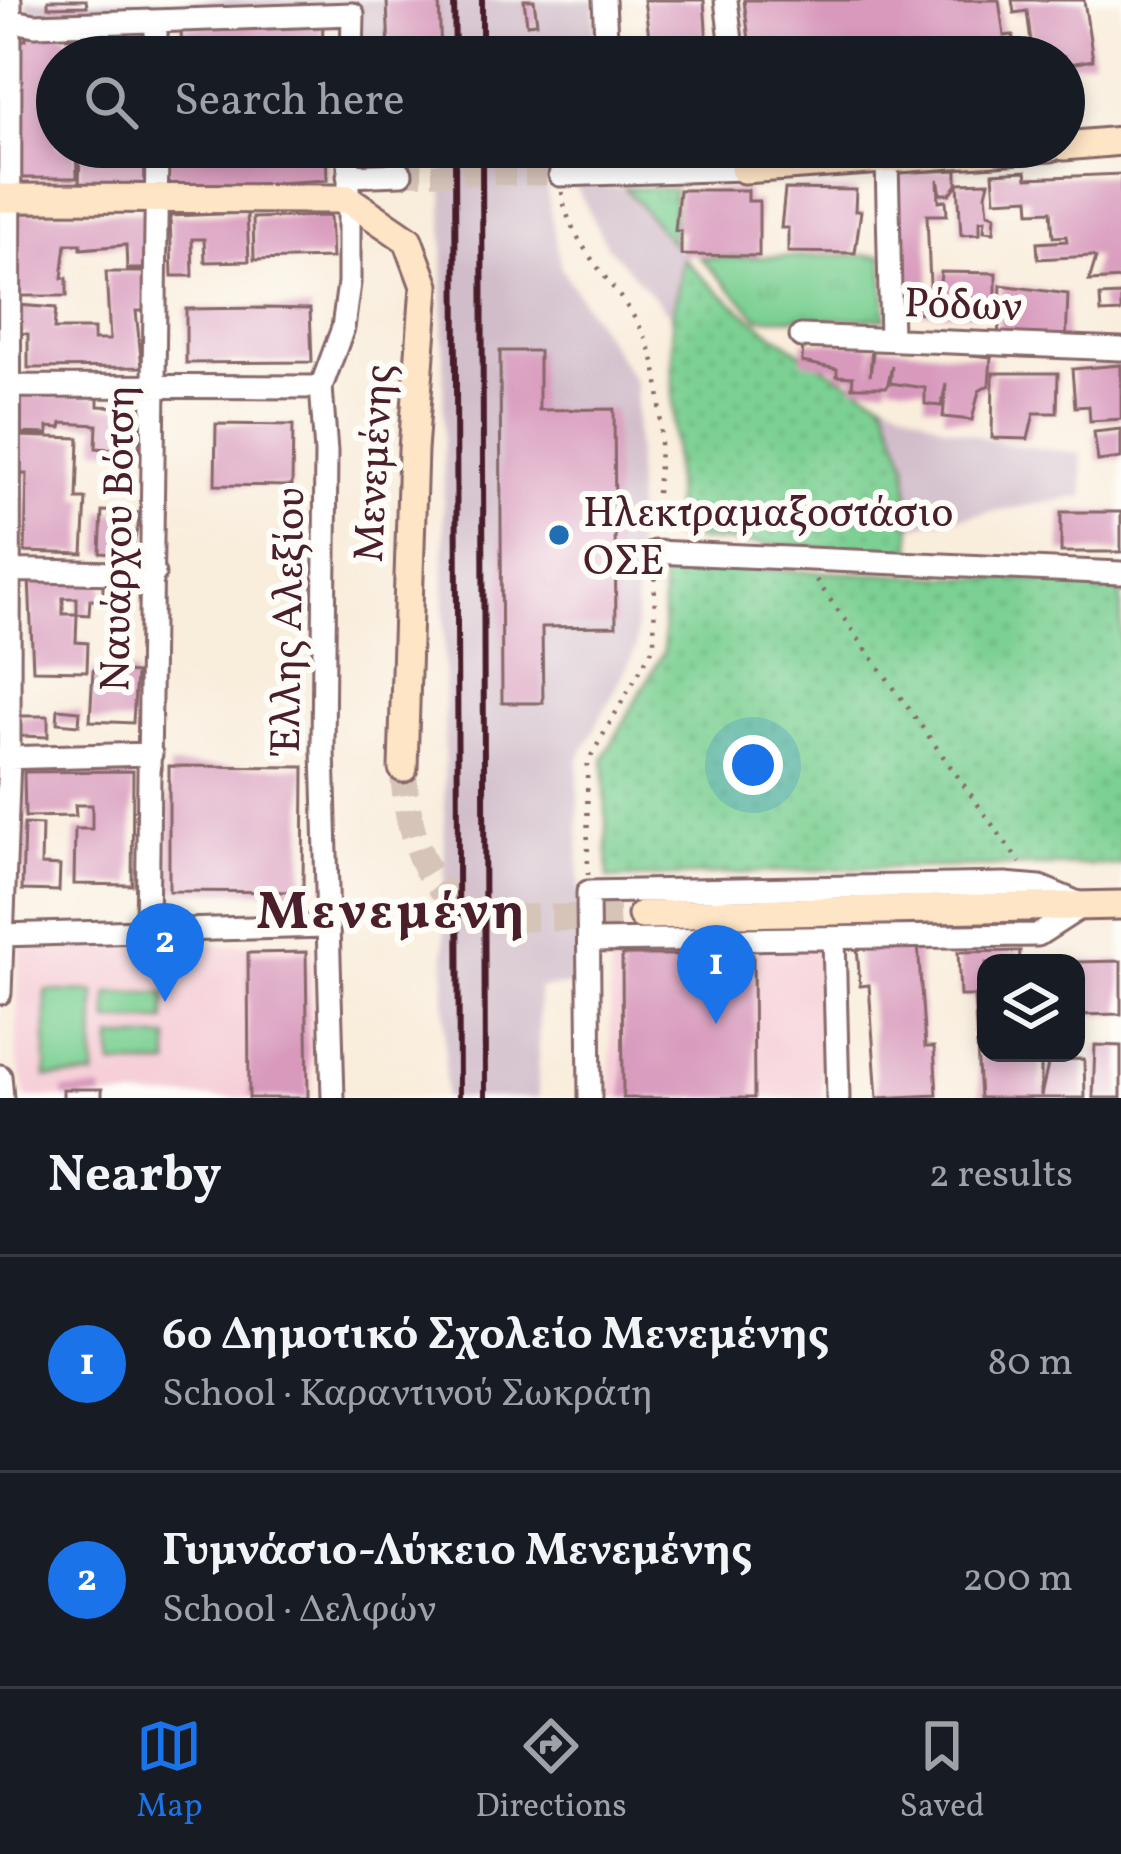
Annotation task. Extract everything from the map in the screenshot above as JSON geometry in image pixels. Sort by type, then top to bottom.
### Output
[{"type":"street","points":[[604,0],[606,36]]},
{"type":"street","points":[[726,0],[730,36]]},
{"type":"street","points":[[0,993],[6,13],[35,25],[353,14],[352,36]]},
{"type":"street","points":[[156,22],[156,36]]},
{"type":"street","points":[[1085,144],[1121,141]]},
{"type":"street","name":"Ναυάρχου Βότση","points":[[147,931],[158,386],[157,168]]},
{"type":"street","name":"Έλλης Αλεξίου","points":[[333,1098],[327,926],[326,452],[321,387],[348,299],[348,168]]},
{"type":"street","points":[[613,168],[613,173]]},
{"type":"street","points":[[560,175],[656,168]]},
{"type":"street","points":[[887,168],[890,339]]},
{"type":"street","points":[[6,198],[157,199],[348,187],[401,174]]},
{"type":"street","name":"Μενεμένης","points":[[348,187],[408,240],[425,286],[413,450],[403,768]]},
{"type":"street","name":"Ρόδων","points":[[801,336],[1121,349]]},
{"type":"street","points":[[5,386],[321,387]]},
{"type":"street","points":[[655,552],[1121,573]]},
{"type":"street","points":[[4,570],[154,574]]},
{"type":"street","points":[[4,758],[151,754]]},
{"type":"street","points":[[590,1098],[589,892],[1037,887],[1084,905]]},
{"type":"street","points":[[589,940],[1041,935],[1084,905]]},
{"type":"street","points":[[642,914],[1121,905]]},
{"type":"street","points":[[1,935],[327,926]]},
{"type":"street","points":[[834,938],[838,1098]]},
{"type":"street","points":[[0,1076],[2,1098]]},
{"type":"path","points":[[560,175],[564,214],[620,292],[650,347],[657,388],[655,646],[587,763],[589,892]]},
{"type":"path","points":[[801,558],[1037,887]]},
{"type":"shaded area","points":[[27,0],[594,0],[595,36],[357,36],[356,9],[27,17]]},
{"type":"shaded area","points":[[443,168],[543,168],[561,268],[636,383],[636,649],[578,761],[580,985],[539,988],[538,1098],[445,1098]]},
{"type":"shaded area","points":[[576,186],[623,188],[729,304],[831,374],[942,425],[1000,443],[1081,454],[1084,496],[932,522],[873,538],[855,492],[909,479],[907,465],[862,449],[694,341],[606,245]]},
{"type":"shaded area","points":[[312,944],[312,1098],[27,1098],[16,1057],[19,948]]},
{"type":"shaded area","points":[[821,948],[822,1098],[611,1098],[610,951]]},
{"type":"green space","points":[[625,188],[674,189],[673,244]]},
{"type":"green space","points":[[883,255],[886,319],[759,318],[700,258]]},
{"type":"green space","points":[[683,259],[778,337],[884,400],[907,464],[912,555],[675,538],[672,319]]},
{"type":"green space","points":[[662,566],[1121,583],[1121,865],[857,868],[608,879],[604,757],[664,651]]},
{"type":"green space","points":[[46,991],[95,992],[94,1077],[46,1077]]},
{"type":"green space","points":[[108,993],[165,993],[165,1021],[108,1021]]},
{"type":"green space","points":[[112,1038],[169,1038],[169,1065],[112,1065]]},
{"type":"building","points":[[48,0],[86,0],[87,6],[48,7]]},
{"type":"building","points":[[387,0],[439,0],[440,36],[388,36]]},
{"type":"building","points":[[524,0],[534,0],[537,23],[527,24]]},
{"type":"building","points":[[644,0],[704,0],[707,36],[649,36]]},
{"type":"building","points":[[744,0],[999,0],[1004,36],[748,36]]},
{"type":"building","points":[[1012,0],[1084,0],[1093,60],[1085,61],[1085,36],[1030,36],[1027,11],[1014,13]]},
{"type":"building","points":[[323,22],[323,36],[181,36],[181,27]]},
{"type":"building","points":[[153,28],[153,36],[93,36],[93,30]]},
{"type":"building","points":[[66,31],[66,36],[36,36],[36,168],[77,168],[77,178],[20,178],[20,40],[26,40],[26,33]]},
{"type":"building","points":[[80,168],[152,168],[151,192],[79,192]]},
{"type":"building","points":[[168,168],[327,168],[327,180],[169,189]]},
{"type":"building","points":[[957,170],[957,185],[950,194],[941,194],[938,179],[939,201],[946,200],[947,215],[927,215],[930,285],[940,286],[941,272],[996,273],[996,314],[902,312],[893,173]]},
{"type":"building","points":[[1026,171],[1027,178],[1121,174],[1121,279],[1089,281],[1096,258],[1092,256],[1038,259],[1037,243],[1067,241],[1066,236],[1053,237],[1051,211],[1030,212],[1029,198],[995,200],[993,173]]},
{"type":"building","points":[[989,182],[986,194],[988,213],[995,215],[994,232],[984,231],[985,220],[980,221],[980,234],[961,235],[958,183]]},
{"type":"building","points":[[785,189],[856,190],[855,211],[861,211],[855,253],[788,252],[788,228],[781,228]]},
{"type":"building","points":[[679,190],[748,190],[748,201],[759,201],[759,256],[681,255],[681,231],[675,231]]},
{"type":"building","points":[[151,212],[151,269],[127,269],[126,245],[81,249],[81,244],[66,244],[62,278],[67,278],[67,296],[18,296],[17,213]]},
{"type":"building","points":[[247,213],[249,261],[205,262],[204,239],[192,239],[193,276],[172,276],[170,216]]},
{"type":"building","points":[[330,216],[332,258],[254,260],[253,218]]},
{"type":"building","points":[[106,272],[145,272],[145,311],[136,311],[142,367],[28,368],[28,334],[19,333],[16,305],[56,308],[54,329],[94,329],[94,340],[110,340]]},
{"type":"building","points":[[1001,285],[1068,294],[1066,344],[998,341]]},
{"type":"building","points":[[1121,295],[1121,312],[1101,313],[1100,296]]},
{"type":"building","points":[[186,309],[310,309],[312,362],[186,363]]},
{"type":"building","points":[[803,341],[872,345],[870,376],[874,345],[991,357],[989,385],[979,391],[972,420],[943,417],[946,384],[941,406],[925,404],[925,388],[890,383],[892,366],[887,387],[852,387],[853,377],[837,376],[837,369],[802,362]]},
{"type":"building","name":"Ηλεκτραμαξοστάσιο ΟΣΕ","points":[[500,351],[539,351],[539,410],[614,409],[616,626],[542,627],[543,703],[502,703]]},
{"type":"building","points":[[1121,365],[1121,419],[1090,421],[1089,406],[1075,407],[1072,369]]},
{"type":"building","points":[[993,373],[1058,373],[1057,413],[1034,413],[1028,439],[992,438]]},
{"type":"building","points":[[18,394],[98,397],[98,406],[141,408],[139,451],[96,448],[97,425],[62,423],[61,428],[48,427],[48,434],[16,433]]},
{"type":"building","points":[[216,424],[293,425],[292,486],[215,485]]},
{"type":"building","points":[[1121,429],[1121,458],[1098,461],[1094,432]]},
{"type":"building","points":[[18,436],[79,438],[77,499],[86,499],[83,554],[25,552],[27,474],[17,474]]},
{"type":"building","points":[[102,511],[140,513],[132,555],[100,553]]},
{"type":"building","points":[[1061,512],[1121,512],[1121,552],[1061,552]]},
{"type":"building","points":[[29,578],[103,580],[103,600],[90,600],[89,615],[77,614],[76,642],[88,643],[87,671],[33,670]],"holes":[[[63,598],[77,598],[77,614],[63,614]]]},
{"type":"building","points":[[93,670],[136,673],[133,723],[90,721]]},
{"type":"building","points":[[58,709],[80,711],[79,725],[57,723]]},
{"type":"building","points":[[20,716],[48,716],[48,737],[20,736]]},
{"type":"building","points":[[169,766],[304,767],[303,892],[169,891]]},
{"type":"building","points":[[133,771],[132,885],[74,884],[75,829],[92,829],[92,805],[75,805],[76,816],[25,817],[24,772]]},
{"type":"building","points":[[24,824],[42,825],[41,865],[60,866],[59,891],[22,890]]},
{"type":"building","points":[[918,943],[925,1047],[934,1047],[937,1095],[877,1098],[869,985],[860,986],[857,946]]},
{"type":"building","points":[[1020,951],[977,954],[977,1047],[974,996],[960,996],[958,952]]},
{"type":"building","points":[[306,952],[308,1098],[249,1098],[248,953]]},
{"type":"building","points":[[622,955],[753,955],[754,1098],[623,1098]]},
{"type":"building","points":[[1121,961],[1121,1014],[1085,1015],[1085,962]]},
{"type":"building","points":[[1095,1045],[1121,1046],[1121,1098],[1093,1098]]},
{"type":"building","points":[[978,1062],[1041,1062],[1041,1096],[1049,1062],[1084,1062],[1085,1098],[980,1098]]},
{"type":"building","points":[[63,1089],[102,1089],[102,1098],[63,1098]]},
{"type":"tunnel","points":[[401,174],[560,175]]},
{"type":"tunnel","points":[[403,768],[411,826],[426,867],[447,894],[474,909],[507,917],[642,915]]},
{"type":"railway","points":[[454,0],[455,36]]},
{"type":"railway","points":[[482,0],[482,36]]},
{"type":"railway","points":[[455,168],[459,1098]]},
{"type":"railway","points":[[482,168],[485,1098]]},
{"type":"place","name":"Ηλεκτραμαξοστάσιο ΟΣΕ","points":[[559,535]]},
{"type":"place","name":"Γυμνάσιο-Λύκειο Μενεμένης","points":[[165,1002]]},
{"type":"place","name":"6ο Δημοτικό Σχολείο Μενεμένης","points":[[716,1024]]},
{"type":"district","name":"Μενεμένη","points":[[392,909]]}]
